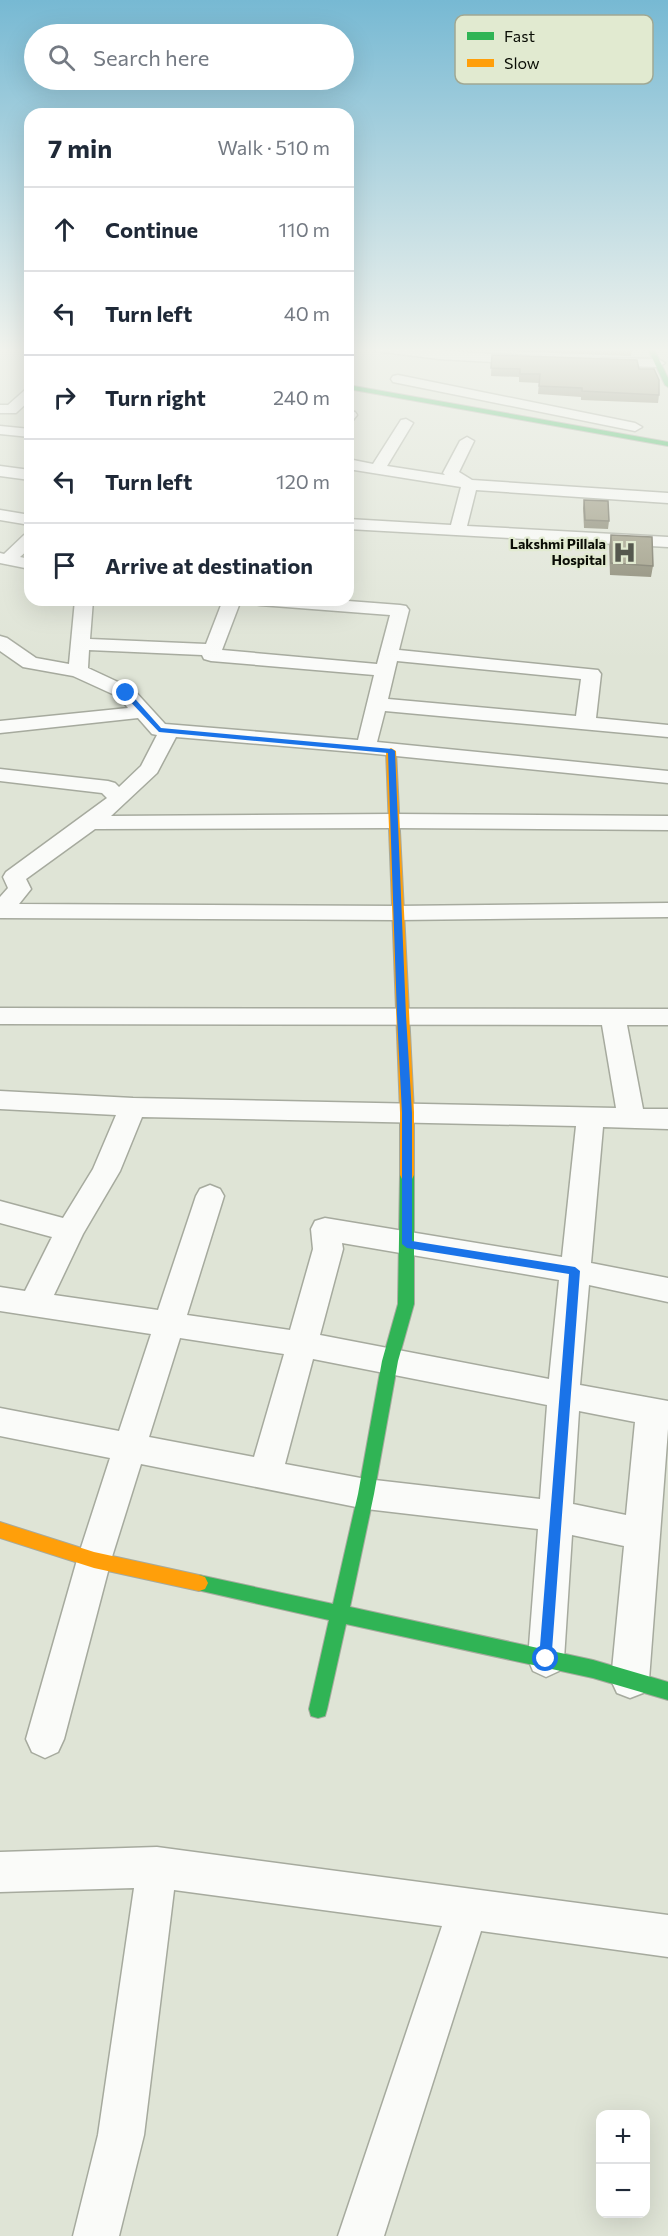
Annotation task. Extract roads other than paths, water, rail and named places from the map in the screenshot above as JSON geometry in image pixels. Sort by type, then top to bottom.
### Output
[{"type":"street","points":[[377,470],[389,451]]},
{"type":"street","points":[[462,451],[451,473],[469,485]]},
{"type":"street","points":[[354,465],[469,485],[668,498]]},
{"type":"street","points":[[0,471],[24,474]]},
{"type":"street","points":[[354,480],[386,482],[414,476]]},
{"type":"street","points":[[458,530],[469,485]]},
{"type":"street","points":[[0,515],[24,519]]},
{"type":"street","points":[[354,524],[668,542]]},
{"type":"street","points":[[4,559],[24,544]]},
{"type":"street","points":[[4,559],[24,563]]},
{"type":"street","points":[[78,671],[84,606]]},
{"type":"street","points":[[230,606],[211,655],[591,674],[585,723]]},
{"type":"street","points":[[352,606],[400,610],[366,747]]},
{"type":"street","points":[[0,642],[30,663],[78,671],[126,693],[159,730],[366,747],[668,777]]},
{"type":"street","points":[[81,644],[213,650]]},
{"type":"street","points":[[377,704],[668,731]]},
{"type":"street","points":[[0,727],[143,712]]},
{"type":"street","points":[[0,911],[20,889],[10,871],[90,823],[119,800],[150,769],[169,731]]},
{"type":"street","points":[[318,1709],[366,1494],[390,1361],[406,1304],[407,1113],[401,1016],[392,751]]},
{"type":"street","points":[[0,775],[108,787],[119,800]]},
{"type":"street","points":[[90,823],[393,821],[668,823]]},
{"type":"street","points":[[0,911],[397,913],[668,910]]},
{"type":"street","points":[[0,1016],[668,1017]]},
{"type":"street","points":[[613,1017],[631,1118]]},
{"type":"street","points":[[0,1100],[132,1107],[668,1119]]},
{"type":"street","points":[[34,1304],[70,1231],[106,1171],[132,1107]]},
{"type":"street","points":[[546,1659],[564,1394],[590,1117]]},
{"type":"street","points":[[45,1739],[94,1560],[210,1196]]},
{"type":"street","points":[[0,1212],[70,1231]]},
{"type":"street","points":[[266,1474],[328,1249],[325,1229],[575,1271],[668,1290]]},
{"type":"street","points":[[0,1299],[302,1344],[660,1413],[641,1534],[630,1680]]},
{"type":"street","points":[[0,1422],[366,1494],[556,1516],[641,1534]]},
{"type":"street","points":[[0,1530],[94,1560],[546,1659],[668,1691]]},
{"type":"street","points":[[96,2236],[121,2135],[157,1868]]},
{"type":"street","points":[[0,1872],[157,1868],[668,1936]]},
{"type":"street","points":[[361,2236],[468,1909]]},
{"type":"place","name":"Lakshmi Pillala Hospital","points":[[624,552]]}]
